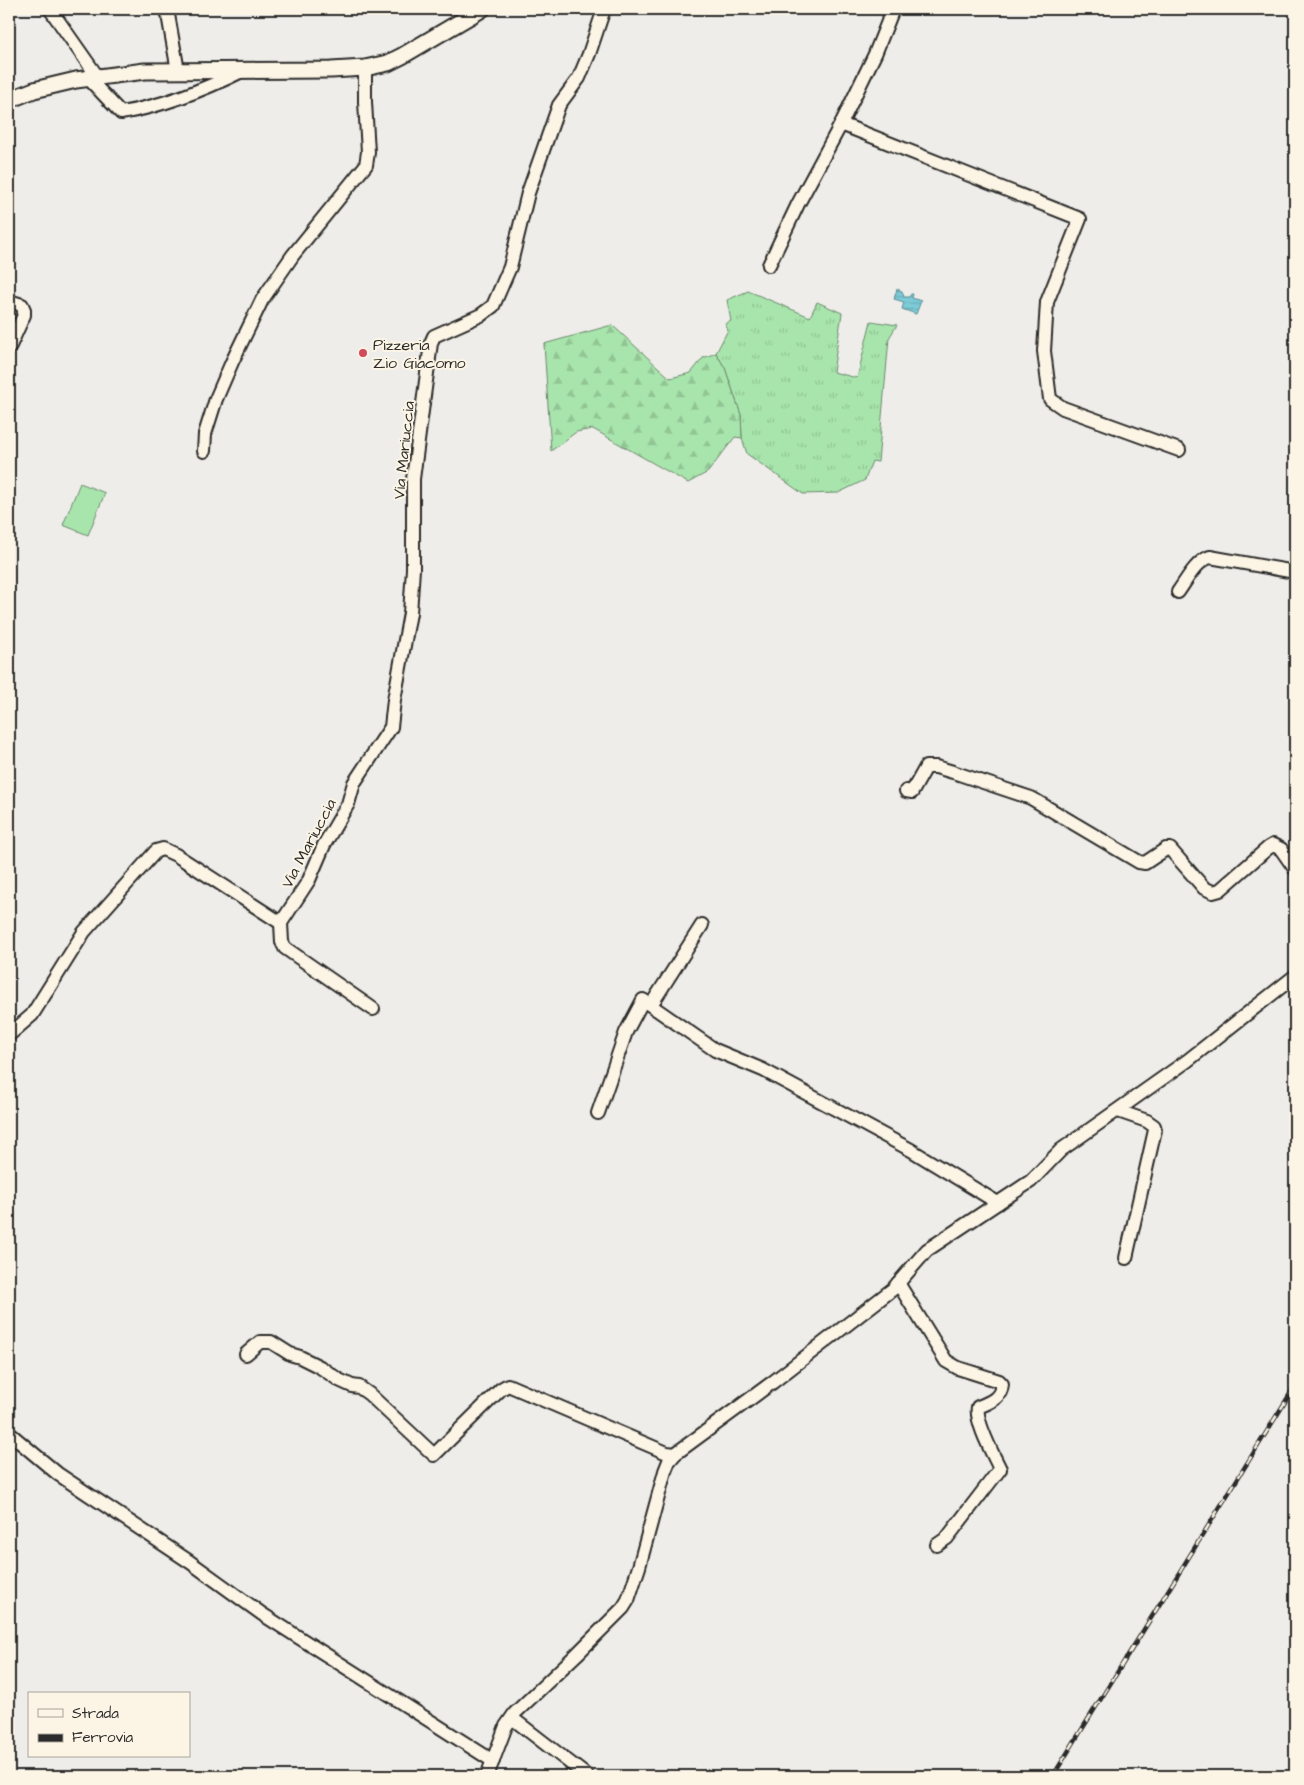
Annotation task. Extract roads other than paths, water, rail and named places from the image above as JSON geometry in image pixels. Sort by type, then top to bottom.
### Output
[{"type":"main road","points":[[9,100],[34,90],[92,77],[145,72],[365,68],[388,63],[402,56],[482,9]]},
{"type":"street","points":[[50,9],[92,77],[121,113],[150,107],[228,78],[244,70]]},
{"type":"street","points":[[167,9],[178,71]]},
{"type":"street","name":"Via Mariuccia","points":[[282,923],[309,880],[324,845],[348,804],[354,783],[391,727],[410,613],[413,569],[413,479],[431,343],[434,336],[482,315],[493,306],[510,267],[528,193],[556,112],[566,94],[579,78],[604,9]]},
{"type":"street","points":[[769,266],[798,204],[841,124],[875,54],[892,9]]},
{"type":"street","points":[[204,451],[205,434],[216,399],[262,300],[298,247],[366,165],[368,152],[365,68]]},
{"type":"street","points":[[841,124],[1080,219],[1047,302],[1044,351],[1050,399],[1063,408],[1179,450]]},
{"type":"street","points":[[9,301],[22,305],[24,310],[24,315],[9,348]]},
{"type":"street","points":[[1178,592],[1196,567],[1205,558],[1210,557],[1295,572]]},
{"type":"street","points":[[906,791],[912,792],[926,767],[936,767],[953,772],[1031,798],[1139,862],[1145,863],[1166,849],[1170,850],[1204,888],[1212,892],[1220,890],[1273,845],[1281,849],[1295,869]]},
{"type":"street","points":[[9,1035],[32,1015],[84,932],[156,851],[162,849],[176,855],[282,923],[282,942],[285,948],[373,1009]]},
{"type":"street","points":[[651,1005],[702,925]]},
{"type":"street","points":[[487,1776],[506,1726],[521,1706],[578,1654],[623,1608],[628,1600],[639,1567],[665,1470],[675,1454],[774,1382],[893,1289],[926,1250],[1031,1181],[1061,1150],[1187,1060],[1295,976]]},
{"type":"street","points":[[598,1113],[626,1032],[643,1000],[715,1050],[763,1070],[911,1150],[998,1203]]},
{"type":"street","points":[[1118,1111],[1147,1120],[1154,1126],[1155,1130],[1126,1258]]},
{"type":"street","points":[[898,1283],[946,1361],[958,1368],[1002,1384],[1000,1395],[978,1407],[977,1412],[1000,1469],[947,1538],[937,1544]]},
{"type":"street","points":[[246,1354],[260,1342],[271,1342],[290,1354],[320,1367],[346,1383],[359,1387],[369,1394],[434,1455],[501,1389],[508,1385],[614,1431],[675,1454]]},
{"type":"street","points":[[9,1433],[58,1474],[190,1562],[262,1614],[493,1761]]},
{"type":"street","points":[[512,1718],[587,1776]]},
{"type":"water","points":[[897,289],[902,291],[904,297],[909,297],[913,294],[912,298],[921,301],[916,314],[902,309],[904,302],[894,299]]},
{"type":"railway","points":[[1053,1776],[1295,1386]]},
{"type":"place","name":"Pizzeria Zio Giacomo","points":[[363,353]]}]
